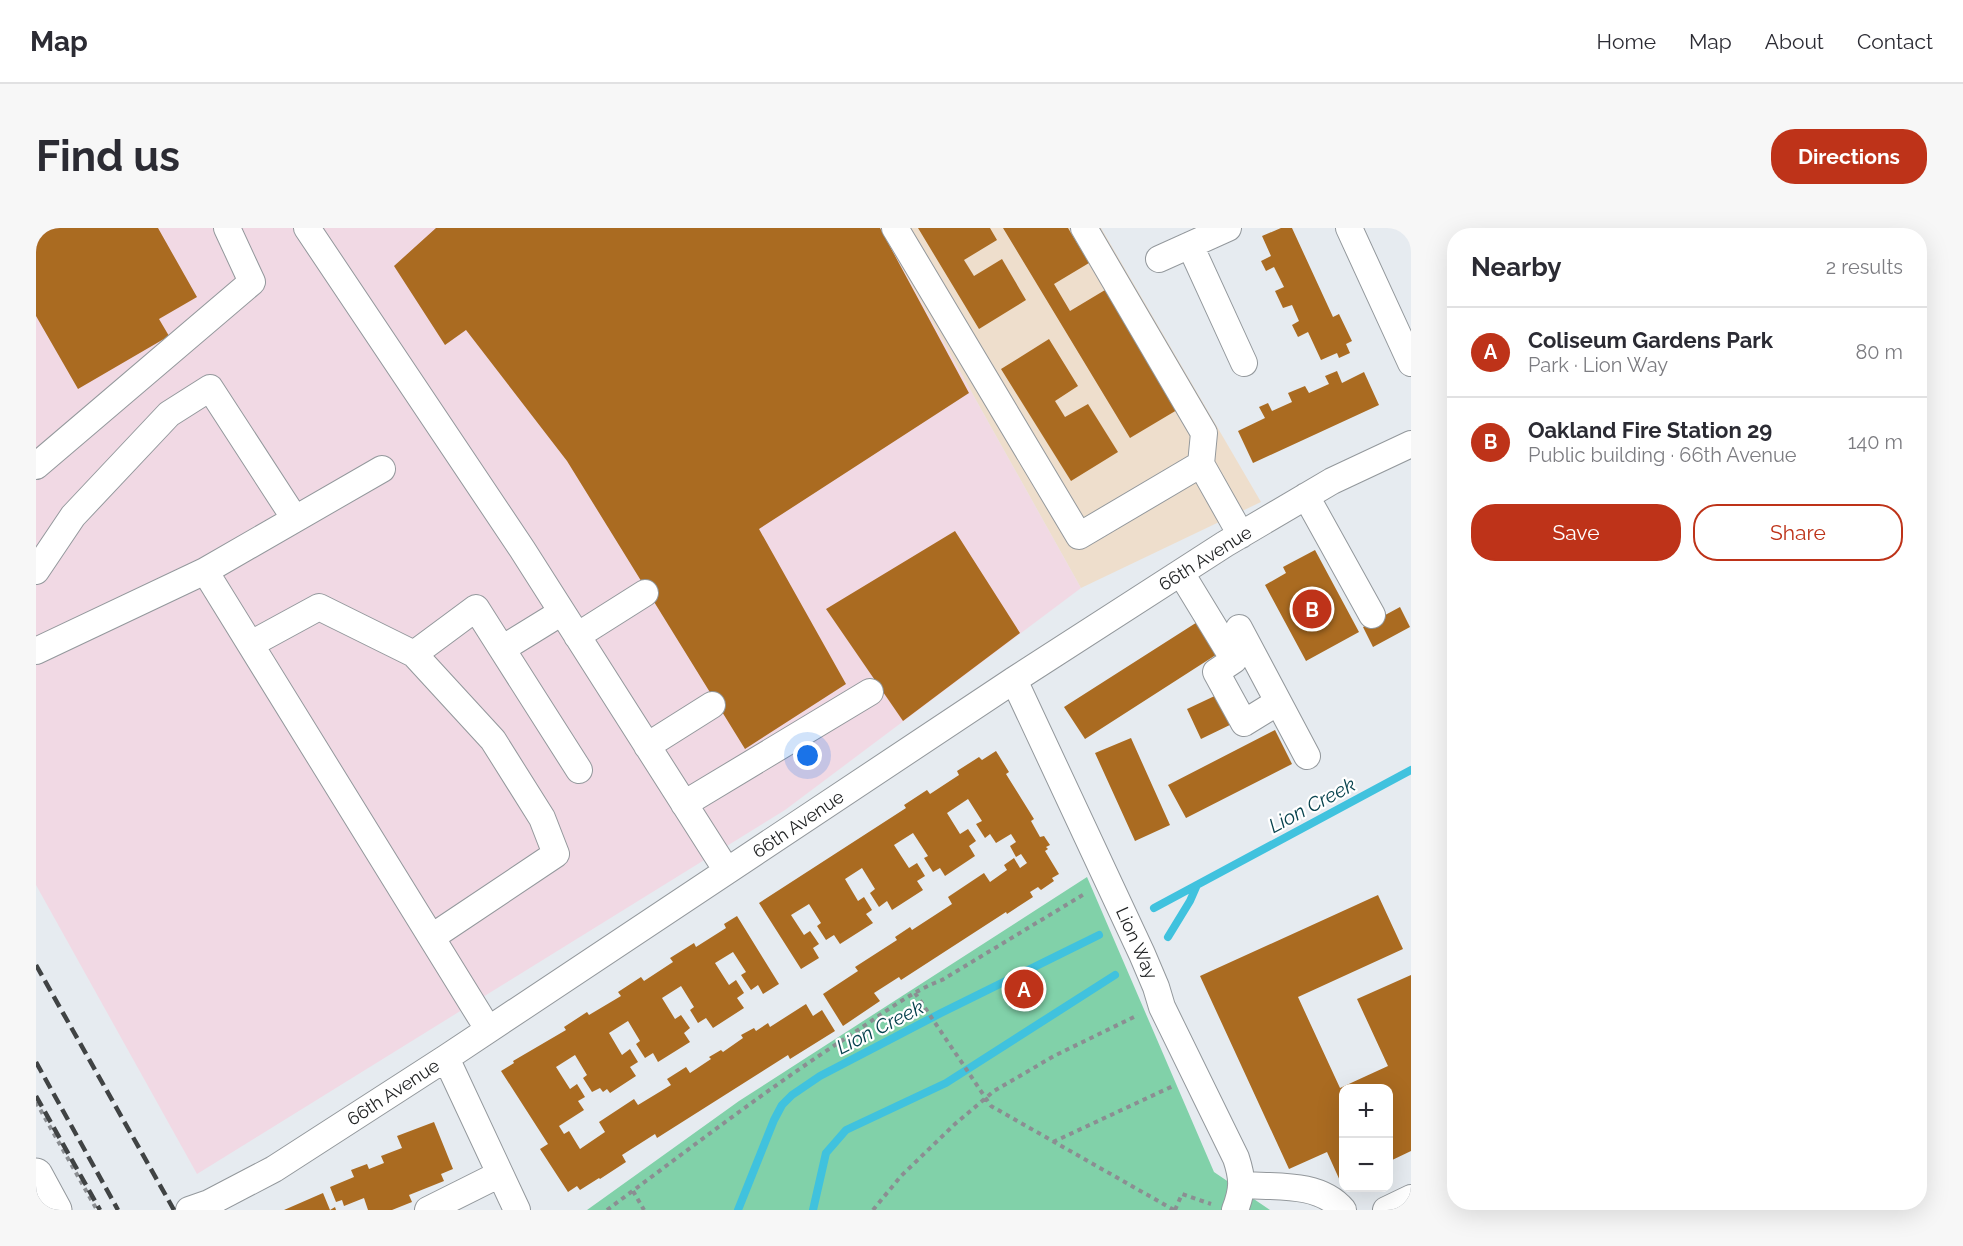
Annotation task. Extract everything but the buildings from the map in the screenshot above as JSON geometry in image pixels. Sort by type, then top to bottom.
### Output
[{"type":"main road","points":[[36,1175],[56,1210]]},
{"type":"street","points":[[36,466],[252,282],[227,228]]},
{"type":"street","points":[[307,228],[562,612],[727,871]]},
{"type":"street","points":[[896,228],[1078,536],[1201,465]]},
{"type":"street","points":[[1084,228],[1204,433],[1201,465],[1241,535]]},
{"type":"street","points":[[1159,259],[1228,228]]},
{"type":"street","points":[[1349,228],[1411,363]]},
{"type":"street","points":[[1190,245],[1244,363]]},
{"type":"street","points":[[36,571],[73,516],[169,414],[210,388],[295,519]]},
{"type":"street","name":"66th Avenue","points":[[189,1210],[209,1203],[274,1169],[446,1058],[1014,680],[1241,535],[1332,481],[1411,444]]},
{"type":"street","points":[[36,651],[205,571],[382,470]]},
{"type":"street","points":[[1306,496],[1372,615]]},
{"type":"street","points":[[205,571],[488,1029]]},
{"type":"street","points":[[1181,573],[1234,660],[1216,672],[1244,723],[1278,702]]},
{"type":"street","points":[[577,636],[645,593]]},
{"type":"street","points":[[251,644],[319,607],[414,654],[493,740],[542,818],[556,854],[432,937]]},
{"type":"street","points":[[414,654],[476,608],[579,770]]},
{"type":"street","points":[[502,649],[562,612]]},
{"type":"street","points":[[1239,628],[1307,756]]},
{"type":"street","name":"Lion Way","points":[[1014,680],[1142,954],[1162,1007],[1236,1158],[1242,1178],[1239,1199]]},
{"type":"street","points":[[684,804],[870,692]]},
{"type":"street","points":[[647,746],[712,705]]},
{"type":"street","points":[[446,1058],[517,1210]]},
{"type":"street","points":[[428,1210],[500,1174]]},
{"type":"street","points":[[1239,1199],[1308,1189],[1335,1200],[1343,1210]]},
{"type":"street","points":[[1386,1210],[1411,1198]]},
{"type":"street","points":[[1239,1199],[1302,1204],[1319,1210]]},
{"type":"path","points":[[607,1210],[784,1080],[924,987],[942,980],[1108,880]]},
{"type":"path","points":[[915,993],[984,1092],[991,1106],[1175,1210],[1182,1194],[1213,1204],[1239,1199]]},
{"type":"path","points":[[873,1210],[901,1176],[955,1124],[994,1091],[1054,1056],[1139,1015],[1162,1007]]},
{"type":"path","points":[[1053,1142],[1196,1075]]},
{"type":"path","points":[[36,1102],[97,1210]]},
{"type":"path","points":[[633,1191],[644,1210]]},
{"type":"shaded area","points":[[36,228],[880,228],[1081,588],[785,810],[197,1174],[36,885]]},
{"type":"shaded area","points":[[880,228],[1101,228],[1261,502],[1081,588]]},
{"type":"green space","points":[[1087,877],[1214,1172],[1270,1210],[587,1210],[739,1101]]},
{"type":"waterway","name":"Lion Creek","points":[[1154,908],[1411,770]]},
{"type":"waterway","name":"Lion Creek","points":[[1168,937],[1197,885]]},
{"type":"waterway","name":"Lion Creek","points":[[738,1210],[774,1120],[782,1105],[792,1095],[820,1076],[1099,935]]},
{"type":"waterway","name":"Lion Creek","points":[[813,1210],[826,1153],[846,1130],[946,1083],[1115,975]]},
{"type":"railway","points":[[36,965],[174,1210]]},
{"type":"railway","points":[[36,1062],[118,1210]]},
{"type":"railway","points":[[36,1096],[100,1210]]},
{"type":"place","name":"Oakland Fire Station 29","points":[[1312,609]]},
{"type":"place","name":"Coliseum Gardens Park","points":[[1024,989]]}]
